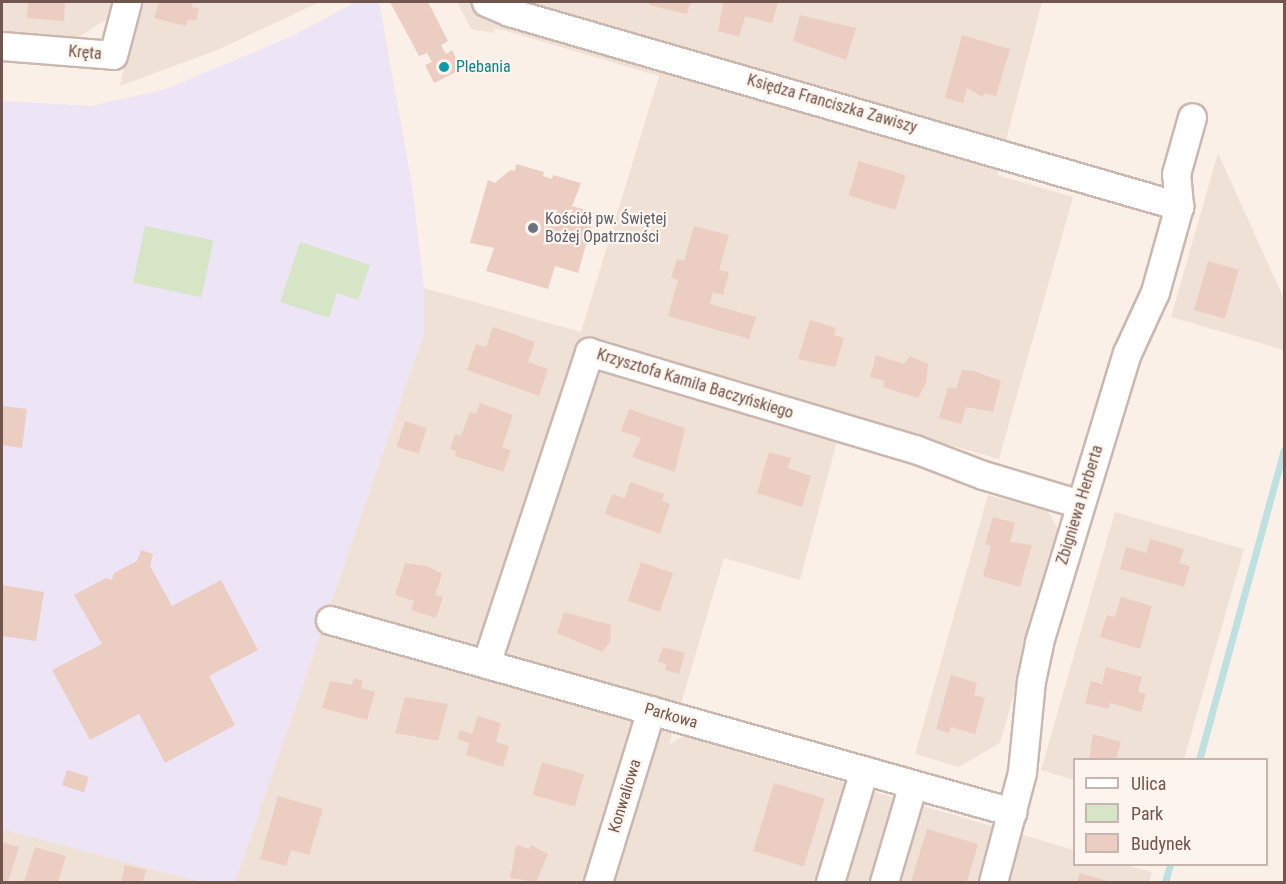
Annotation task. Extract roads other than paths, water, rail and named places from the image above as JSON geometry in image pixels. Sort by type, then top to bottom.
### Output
[{"type":"street","name":"Kręta","points":[[2,46],[113,55],[127,2]]},
{"type":"street","name":"Księdza Franciszka Zawiszy","points":[[486,2],[509,12],[1179,206]]},
{"type":"street","points":[[1179,206],[1176,174],[1192,117]]},
{"type":"street","name":"Zbigniewa Herberta","points":[[993,882],[1026,752],[1031,681],[1039,642],[1127,353],[1155,292],[1179,206]]},
{"type":"street","name":"Krzysztofa Kamila Baczyńskiego","points":[[486,664],[589,352],[915,449],[983,475],[1080,504]]},
{"type":"street","name":"Parkowa","points":[[330,620],[1012,812]]},
{"type":"street","name":"Konwaliowa","points":[[598,882],[651,710]]},
{"type":"street","points":[[830,882],[864,770]]},
{"type":"street","points":[[884,882],[914,784]]},
{"type":"waterway","points":[[1200,758],[1284,450]]},
{"type":"waterway","points":[[1165,882],[1169,866]]},
{"type":"place","name":"Plebania","points":[[444,67]]},
{"type":"place","name":"Kościół pw. Świętej Bożej Opatrzności","points":[[533,228]]}]
